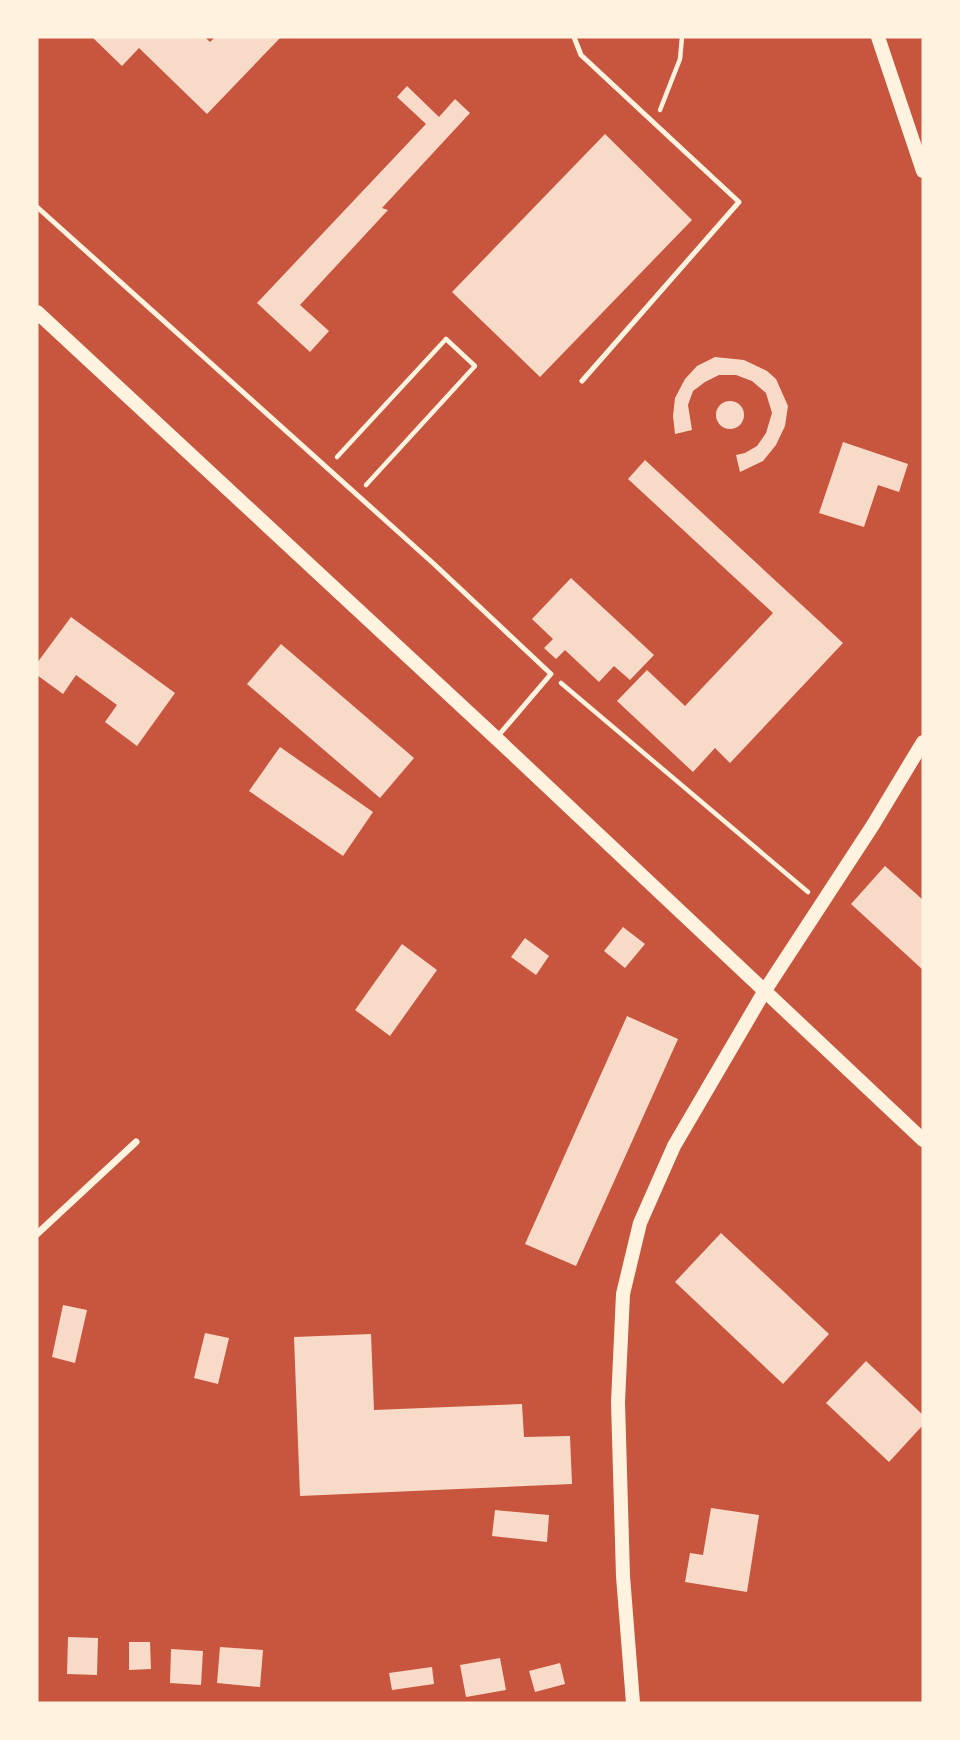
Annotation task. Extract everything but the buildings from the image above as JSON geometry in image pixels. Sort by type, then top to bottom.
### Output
[{"type":"main road","points":[[878,37],[923,171]]},
{"type":"main road","points":[[37,312],[496,738],[923,1140]]},
{"type":"main road","points":[[633,1703],[623,1576],[618,1402],[623,1294],[640,1223],[674,1146],[764,992],[923,743]]},
{"type":"street","points":[[38,1230],[136,1142]]},
{"type":"lane","points":[[574,37],[581,55],[739,202],[582,381]]},
{"type":"lane","points":[[37,207],[551,674],[496,738]]},
{"type":"path","points":[[655,124],[680,59],[682,37]]},
{"type":"path","points":[[327,468],[446,339],[475,366],[357,495]]},
{"type":"path","points":[[551,674],[822,904]]}]
